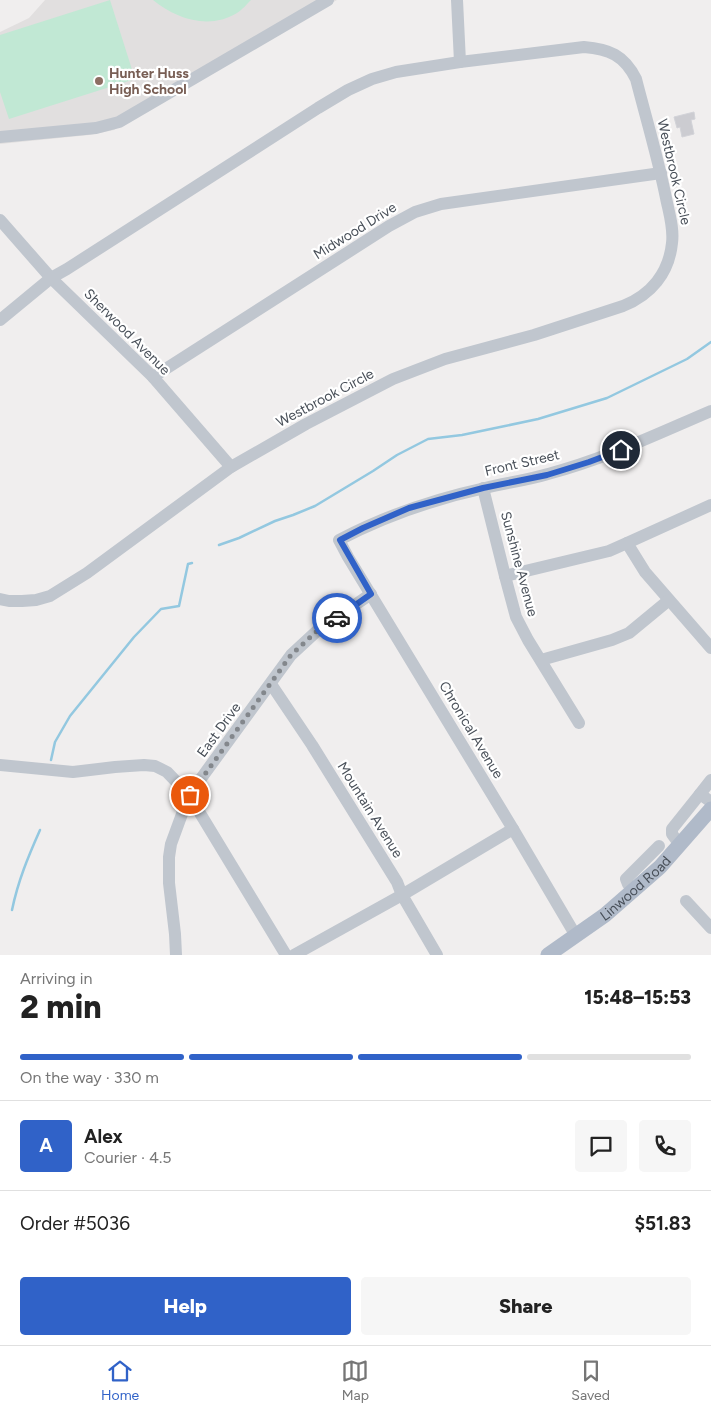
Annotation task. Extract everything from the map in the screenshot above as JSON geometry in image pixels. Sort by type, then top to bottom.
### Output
[{"type":"main road","name":"Linwood Road","points":[[548,955],[605,915],[633,891],[663,864],[707,814]]},
{"type":"street","points":[[0,137],[96,128],[119,122],[328,0]]},
{"type":"street","points":[[457,0],[460,62]]},
{"type":"street","name":"Westbrook Circle","points":[[0,320],[51,278],[67,270],[348,90],[372,79],[396,72],[460,62],[584,46],[617,55],[625,60],[636,79],[661,173],[672,230],[670,253],[661,278],[654,287],[633,302],[534,335],[445,359],[393,379],[306,424],[231,467],[87,573],[50,596],[22,601],[0,599]]},
{"type":"street","name":"Midwood Drive","points":[[153,377],[388,226],[415,212],[441,204],[661,173]]},
{"type":"street","name":"Sherwood Avenue","points":[[0,220],[51,278],[153,377],[231,467]]},
{"type":"street","name":"Front Street","points":[[340,540],[409,508],[483,488],[547,475],[589,462],[711,411]]},
{"type":"street","name":"Sunshine Avenue","points":[[483,488],[516,617],[528,640],[580,723]]},
{"type":"street","points":[[504,576],[609,551],[711,505]]},
{"type":"street","name":"Chronical Avenue","points":[[340,540],[576,936]]},
{"type":"street","points":[[627,544],[645,572],[711,648]]},
{"type":"street","name":"East Drive","points":[[176,955],[168,876],[169,857],[171,844],[190,795],[291,655],[318,630],[371,594]]},
{"type":"street","points":[[541,660],[612,640],[629,633],[669,600]]},
{"type":"street","name":"Mountain Avenue","points":[[271,684],[312,745],[397,882],[402,895],[438,955]]},
{"type":"street","points":[[0,765],[73,772],[129,765],[155,766],[167,772],[190,795],[286,955]]},
{"type":"street","points":[[680,845],[672,834],[672,829],[711,780]]},
{"type":"street","points":[[700,794],[711,802]]},
{"type":"street","points":[[687,810],[707,814]]},
{"type":"street","points":[[294,955],[402,895],[513,829]]},
{"type":"street","points":[[633,891],[626,879],[655,849],[663,864]]},
{"type":"street","points":[[686,901],[711,928]]},
{"type":"shaded area","name":"Hunter Huss High School","points":[[45,0],[337,0],[114,130],[89,135],[0,144],[0,32],[29,18]]},
{"type":"green space","points":[[110,0],[135,79],[9,119],[0,92],[0,35]]},
{"type":"green space","points":[[153,0],[251,0],[239,12],[226,18],[204,21],[182,17]]},
{"type":"building","points":[[694,112],[695,119],[691,120],[694,134],[682,137],[680,127],[677,128],[674,117]]},
{"type":"waterway","points":[[219,545],[315,506],[397,455],[428,439],[462,435],[538,419],[607,398],[687,359],[711,342]]},
{"type":"waterway","points":[[51,760],[55,742],[70,716],[134,637],[161,609],[179,606],[188,564],[192,563]]},
{"type":"waterway","points":[[12,910],[17,889],[40,830]]},
{"type":"way so far","points":[[190,795],[291,655],[318,630],[337,618]]},
{"type":"place","name":"Hunter Huss High School","points":[[99,81]]},
{"type":"route","points":[[337,618],[371,594],[348,557],[340,540],[409,508],[483,488],[547,475],[621,450]]}]
